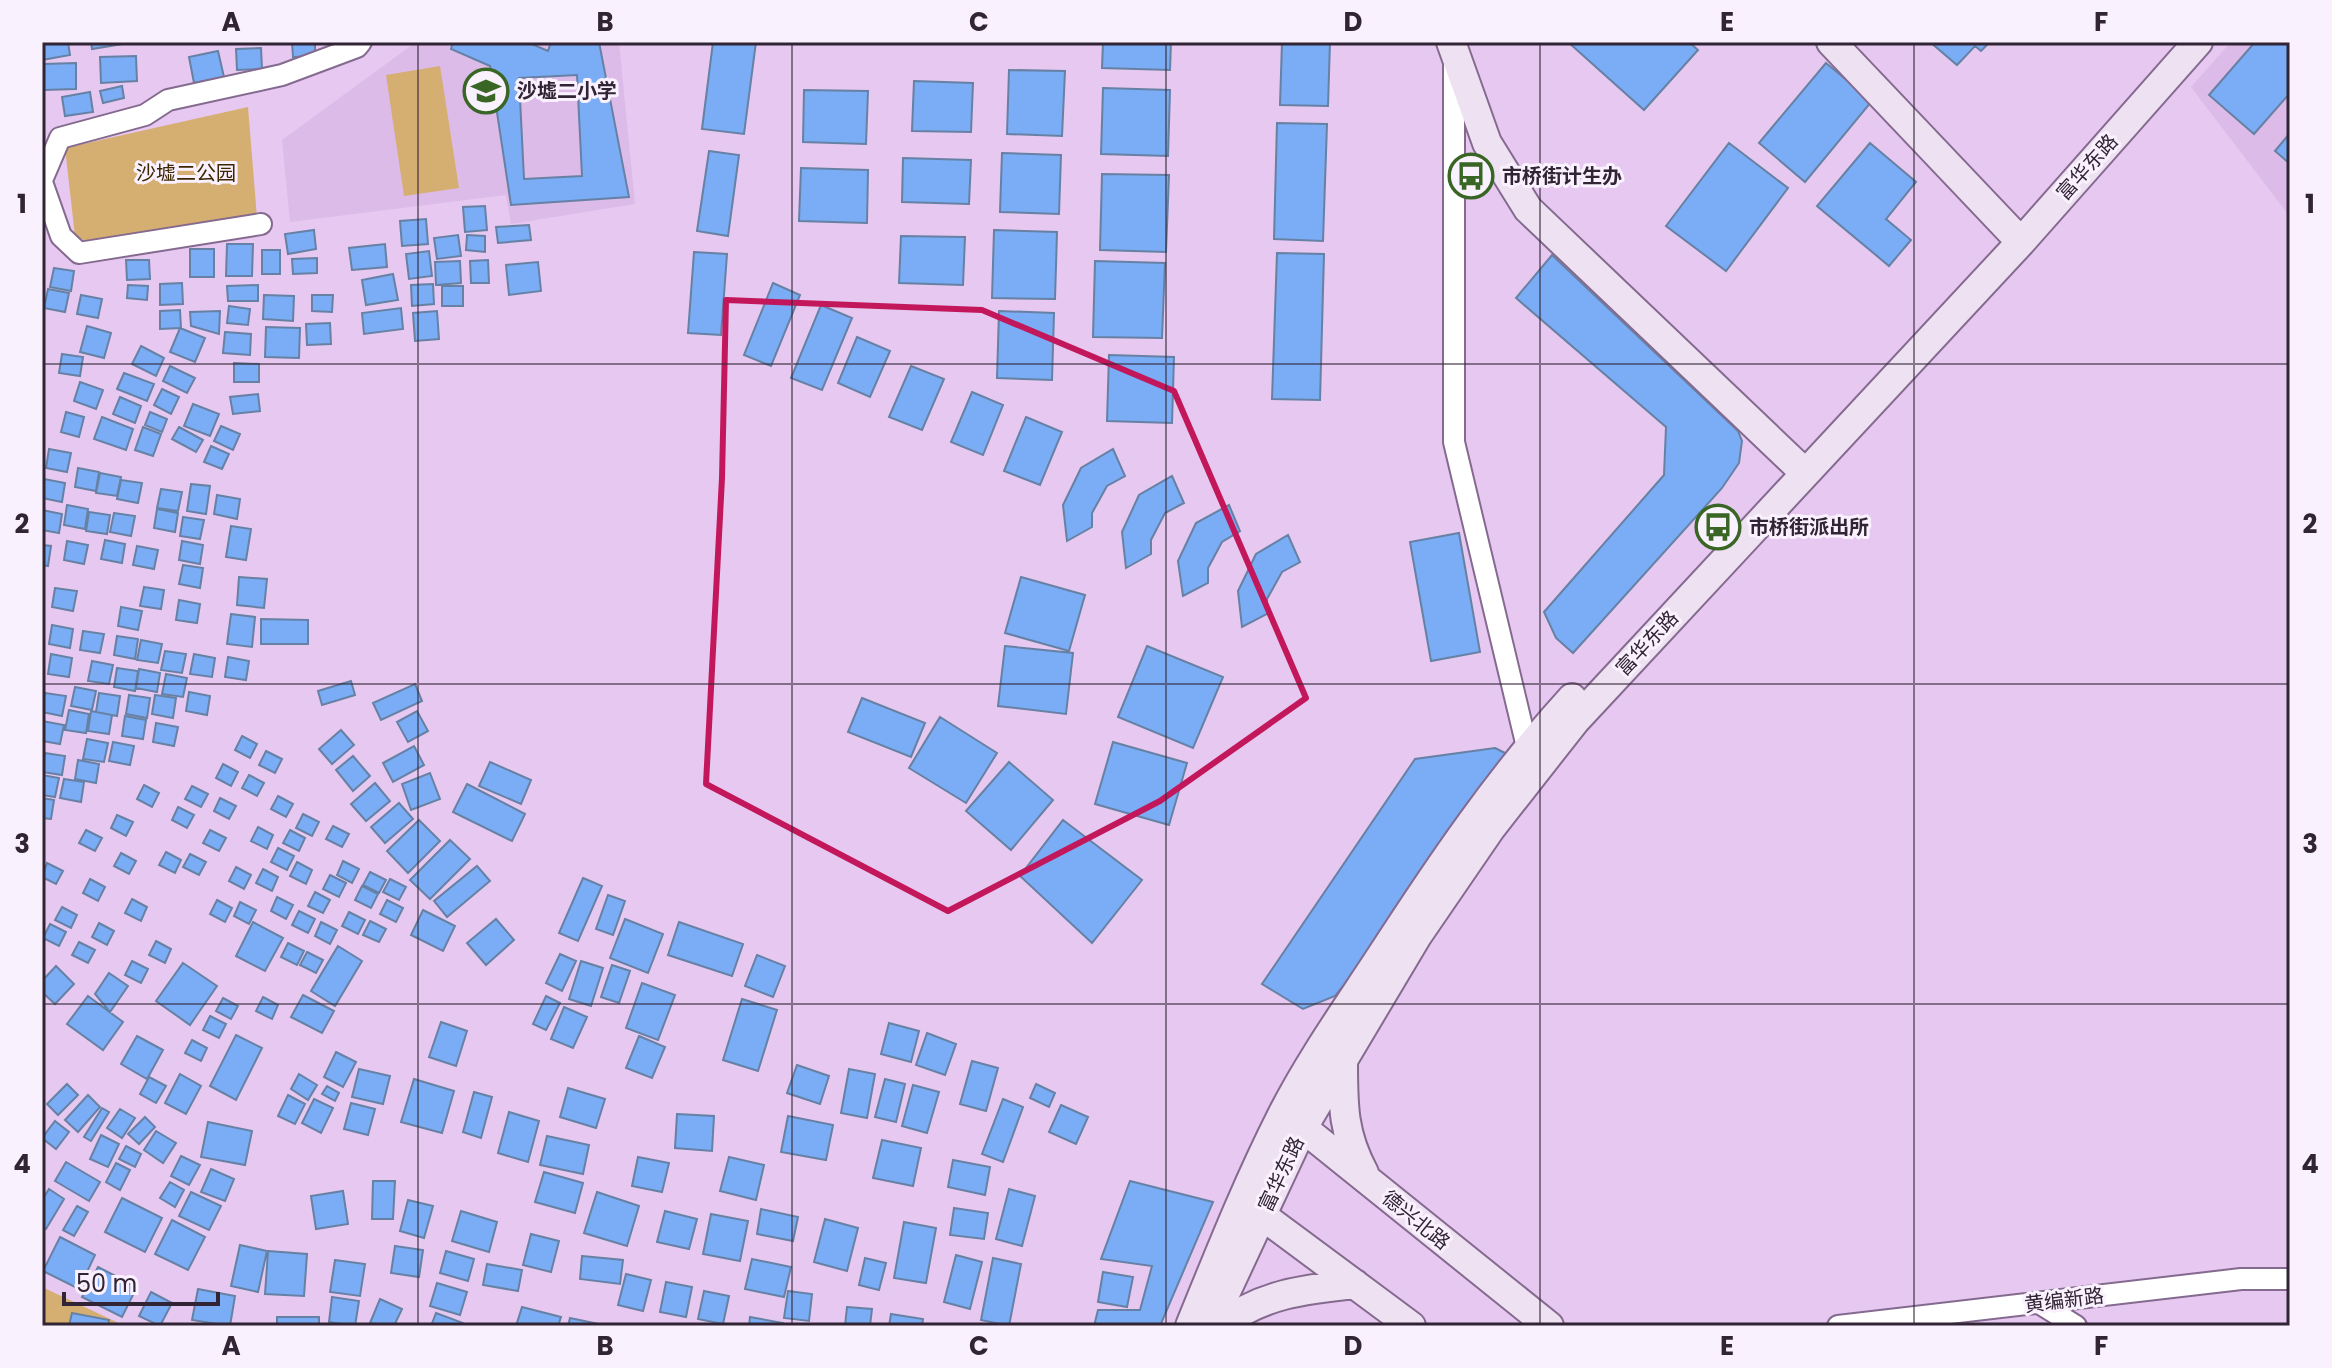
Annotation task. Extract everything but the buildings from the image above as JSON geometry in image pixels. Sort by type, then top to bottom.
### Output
[{"type":"main road","points":[[1831,42],[2015,235]]},
{"type":"main road","name":"富华东路","points":[[2015,235],[2174,42]]},
{"type":"main road","name":"富华东路","points":[[1190,1326],[1293,1121],[1462,833],[1527,747],[1798,466],[2198,42]]},
{"type":"main road","points":[[1452,50],[1487,143],[1528,209],[1798,466]]},
{"type":"main road","name":"富华东路","points":[[1293,1121],[1343,1060],[1459,872],[1567,731],[1798,466]]},
{"type":"main road","points":[[1343,1060],[1343,1108],[1349,1145],[1368,1181]]},
{"type":"main road","name":"德兴北路","points":[[1293,1121],[1549,1326]]},
{"type":"main road","points":[[1252,1207],[1411,1326]]},
{"type":"main road","name":"富华东路","points":[[1210,1326],[1252,1207]]},
{"type":"main road","points":[[1221,1326],[1244,1307],[1299,1290],[1355,1284]]},
{"type":"street","points":[[261,224],[79,253],[61,236],[42,181],[60,138],[145,115],[168,100],[282,75],[357,47],[361,42]]},
{"type":"street","points":[[1452,50],[1454,442],[1527,747]]},
{"type":"street","name":"黄编新路","points":[[1838,1326],[2241,1279],[2290,1279]]},
{"type":"street","points":[[2039,1303],[2076,1326]]},
{"type":"highlighted area","points":[[726,300],[982,310],[1174,391],[1306,698],[1160,801],[948,911],[706,784],[722,478]]},
{"type":"shaded area","name":"沙墟二小学","points":[[416,42],[619,42],[635,204],[511,224],[506,195],[290,222],[282,140]]},
{"type":"shaded area","points":[[2231,42],[2290,42],[2290,217],[2191,87]]},
{"type":"green space","points":[[440,66],[459,188],[404,196],[386,75]]},
{"type":"green space","name":"沙墟二公园","points":[[248,107],[257,218],[88,242],[75,236],[65,148]]},
{"type":"green space","points":[[42,1287],[125,1326],[42,1326]]},
{"type":"place","name":"沙墟二小学","points":[[486,91]]},
{"type":"place","name":"市桥街计生办","points":[[1471,176]]},
{"type":"place","name":"市桥街派出所","points":[[1718,527]]}]
